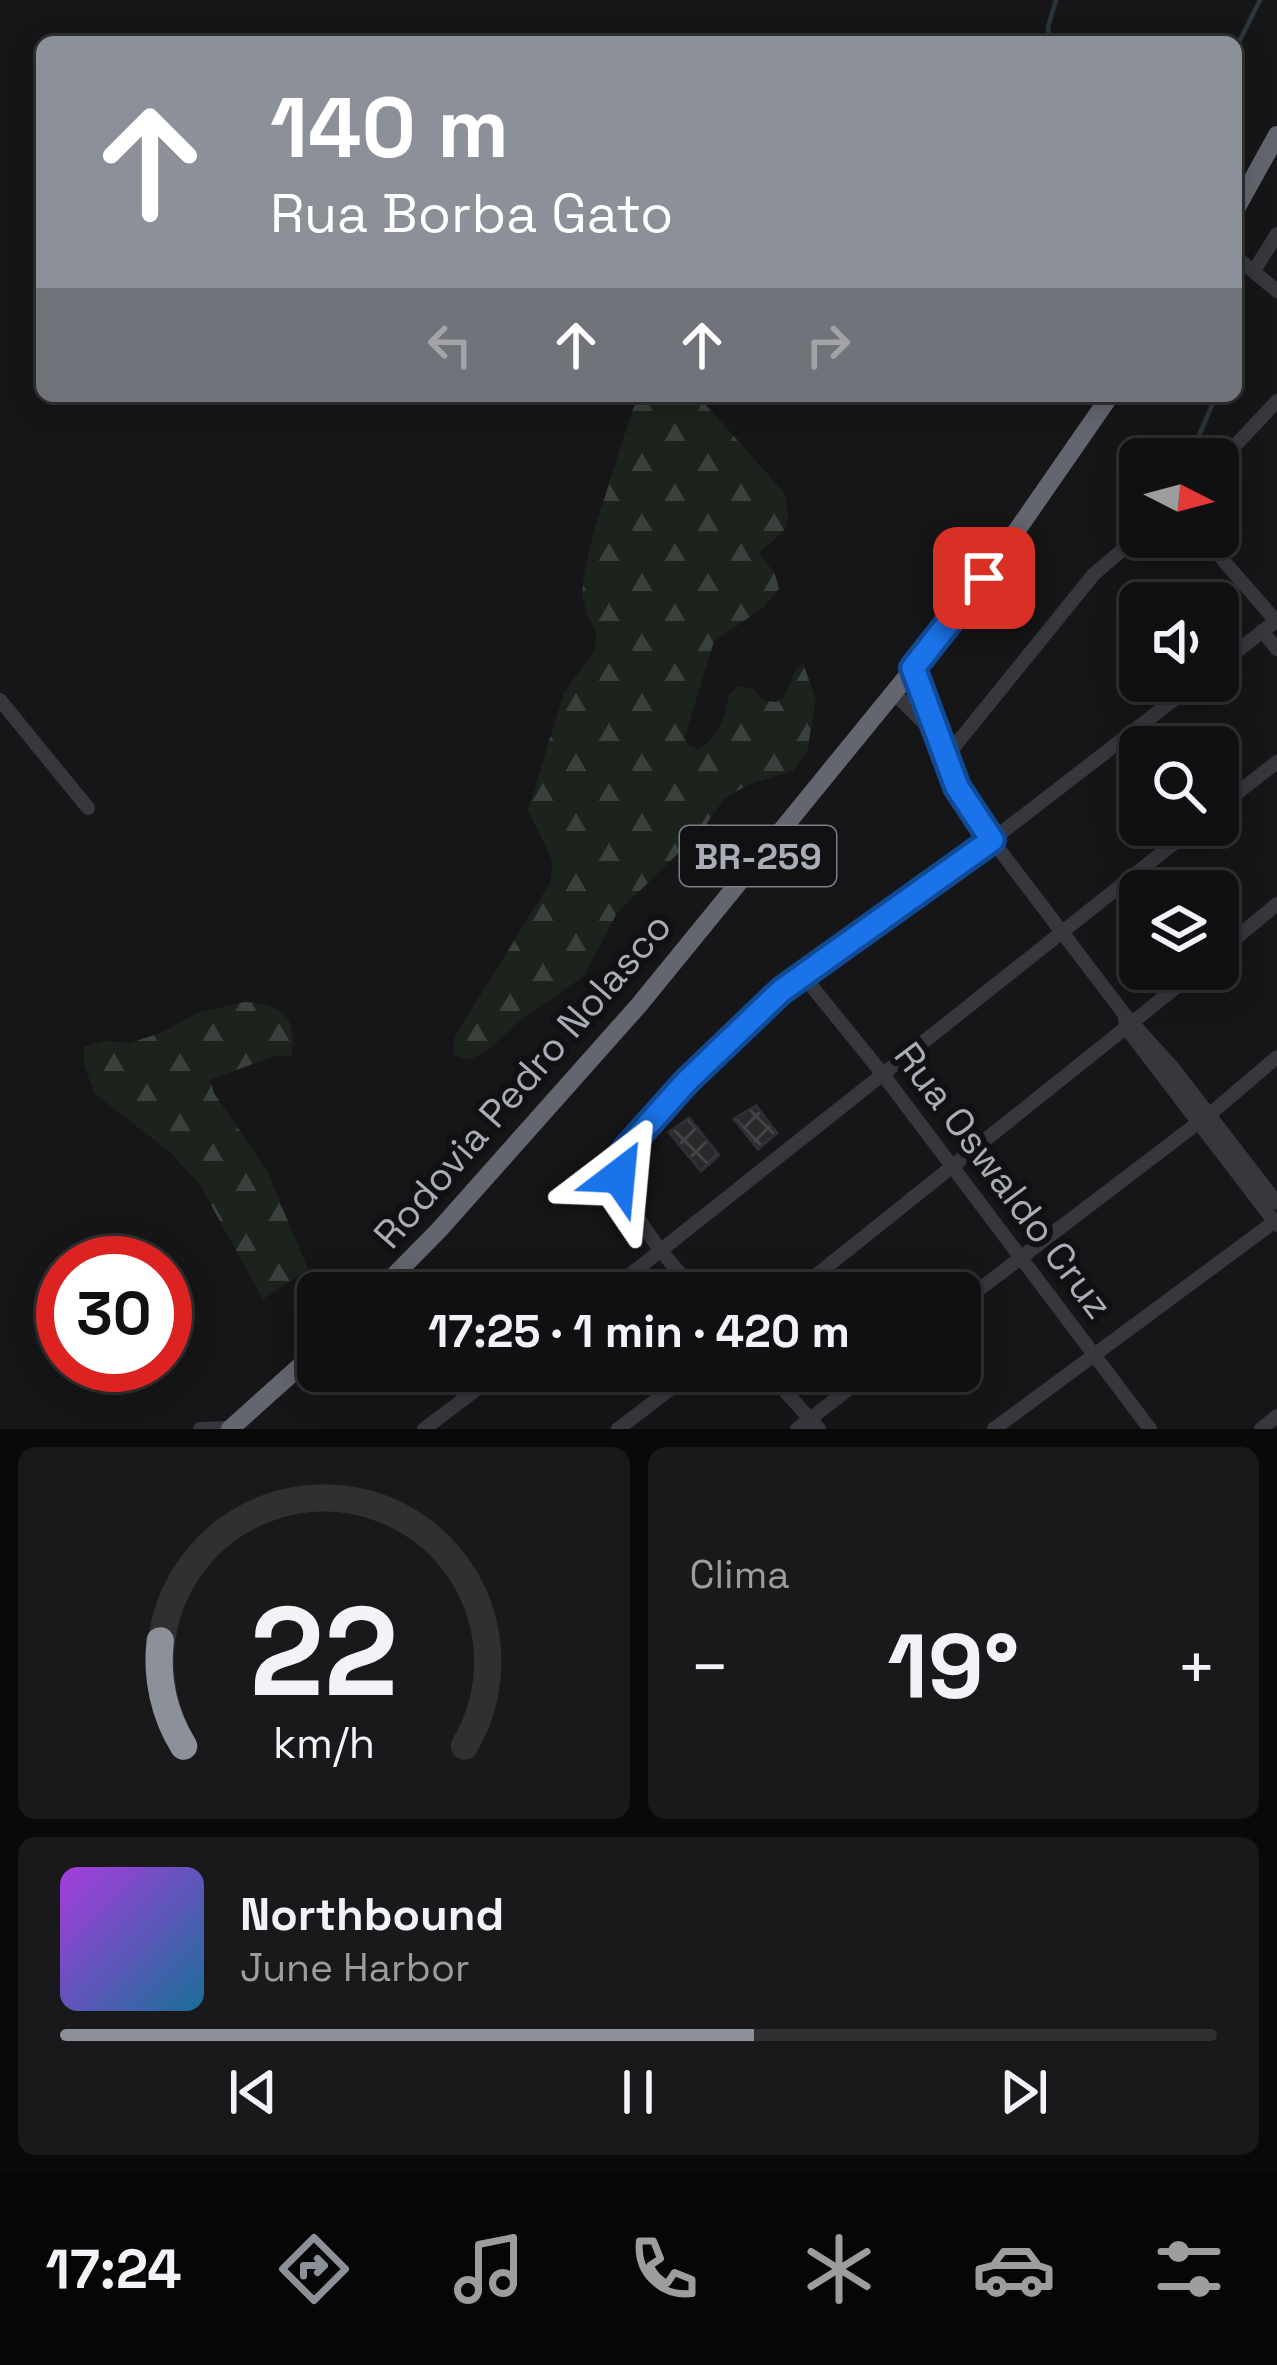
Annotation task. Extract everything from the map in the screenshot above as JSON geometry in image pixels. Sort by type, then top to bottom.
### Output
[{"type":"highway","points":[[1242,198],[1277,135]]},
{"type":"highway","name":"Rodovia Pedro Nolasco","points":[[398,1272],[639,1005],[965,604],[1107,402]]},
{"type":"highway","points":[[230,1429],[297,1369]]},
{"type":"street","points":[[1255,269],[1277,234]]},
{"type":"street","points":[[1242,261],[1277,290]]},
{"type":"street","points":[[1239,442],[1277,401]]},
{"type":"street","points":[[945,758],[1094,574],[1119,553]]},
{"type":"street","points":[[1222,558],[1277,621],[1239,650]]},
{"type":"street","points":[[1262,632],[1277,649]]},
{"type":"street","points":[[913,668],[957,787],[1276,1223],[994,1429]]},
{"type":"street","points":[[893,692],[937,736]]},
{"type":"street","points":[[0,700],[88,808]]},
{"type":"street","points":[[679,1272],[626,1195],[617,1170],[620,1157],[686,1082],[801,974],[992,840],[1171,702]]},
{"type":"street","points":[[1239,791],[1277,761]]},
{"type":"street","points":[[636,1272],[1170,846]]},
{"type":"street","points":[[1239,936],[1277,904]]},
{"type":"street","name":"Rua Oswaldo Cruz","points":[[801,974],[954,1167],[1150,1429]]},
{"type":"street","points":[[821,1272],[1171,990]]},
{"type":"street","points":[[981,1288],[1204,1119],[1277,1057]]},
{"type":"street","points":[[1204,1119],[1277,1203]]},
{"type":"street","points":[[424,1429],[472,1392]]},
{"type":"street","points":[[618,1429],[666,1392]]},
{"type":"street","points":[[786,1392],[815,1424]]},
{"type":"street","points":[[796,1429],[815,1424],[849,1392]]},
{"type":"street","points":[[442,1414],[454,1429]]},
{"type":"street","points":[[1261,1429],[1277,1416]]},
{"type":"street","points":[[200,1429],[230,1429]]},
{"type":"green space","points":[[635,402],[703,402],[785,494],[788,516],[785,530],[759,553],[775,574],[779,589],[763,608],[714,641],[685,737],[688,746],[699,749],[713,737],[730,693],[739,686],[753,689],[762,700],[784,698],[803,663],[816,700],[807,752],[793,771],[747,785],[724,799],[703,829],[617,913],[584,976],[521,1020],[487,1051],[468,1060],[453,1054],[455,1036],[550,883],[553,861],[528,810],[564,693],[595,650],[596,629],[582,595],[593,534]]},
{"type":"green space","points":[[244,1002],[278,1010],[290,1023],[291,1057],[277,1055],[210,1080],[267,1171],[308,1269],[297,1272],[263,1299],[200,1185],[170,1152],[95,1094],[84,1065],[84,1047],[103,1041],[130,1043],[197,1013]]},
{"type":"building","points":[[756,1106],[777,1133],[758,1149],[734,1119]]},
{"type":"building","points":[[689,1118],[719,1155],[701,1171],[669,1132]]},
{"type":"waterway","points":[[1049,36],[1056,0]]},
{"type":"waterway","points":[[1242,36],[1260,0]]},
{"type":"waterway","points":[[1198,438],[1213,402]]},
{"type":"route","points":[[619,1176],[620,1157],[627,1148],[760,1009],[801,974],[992,840],[957,787],[913,668],[984,578]]}]
